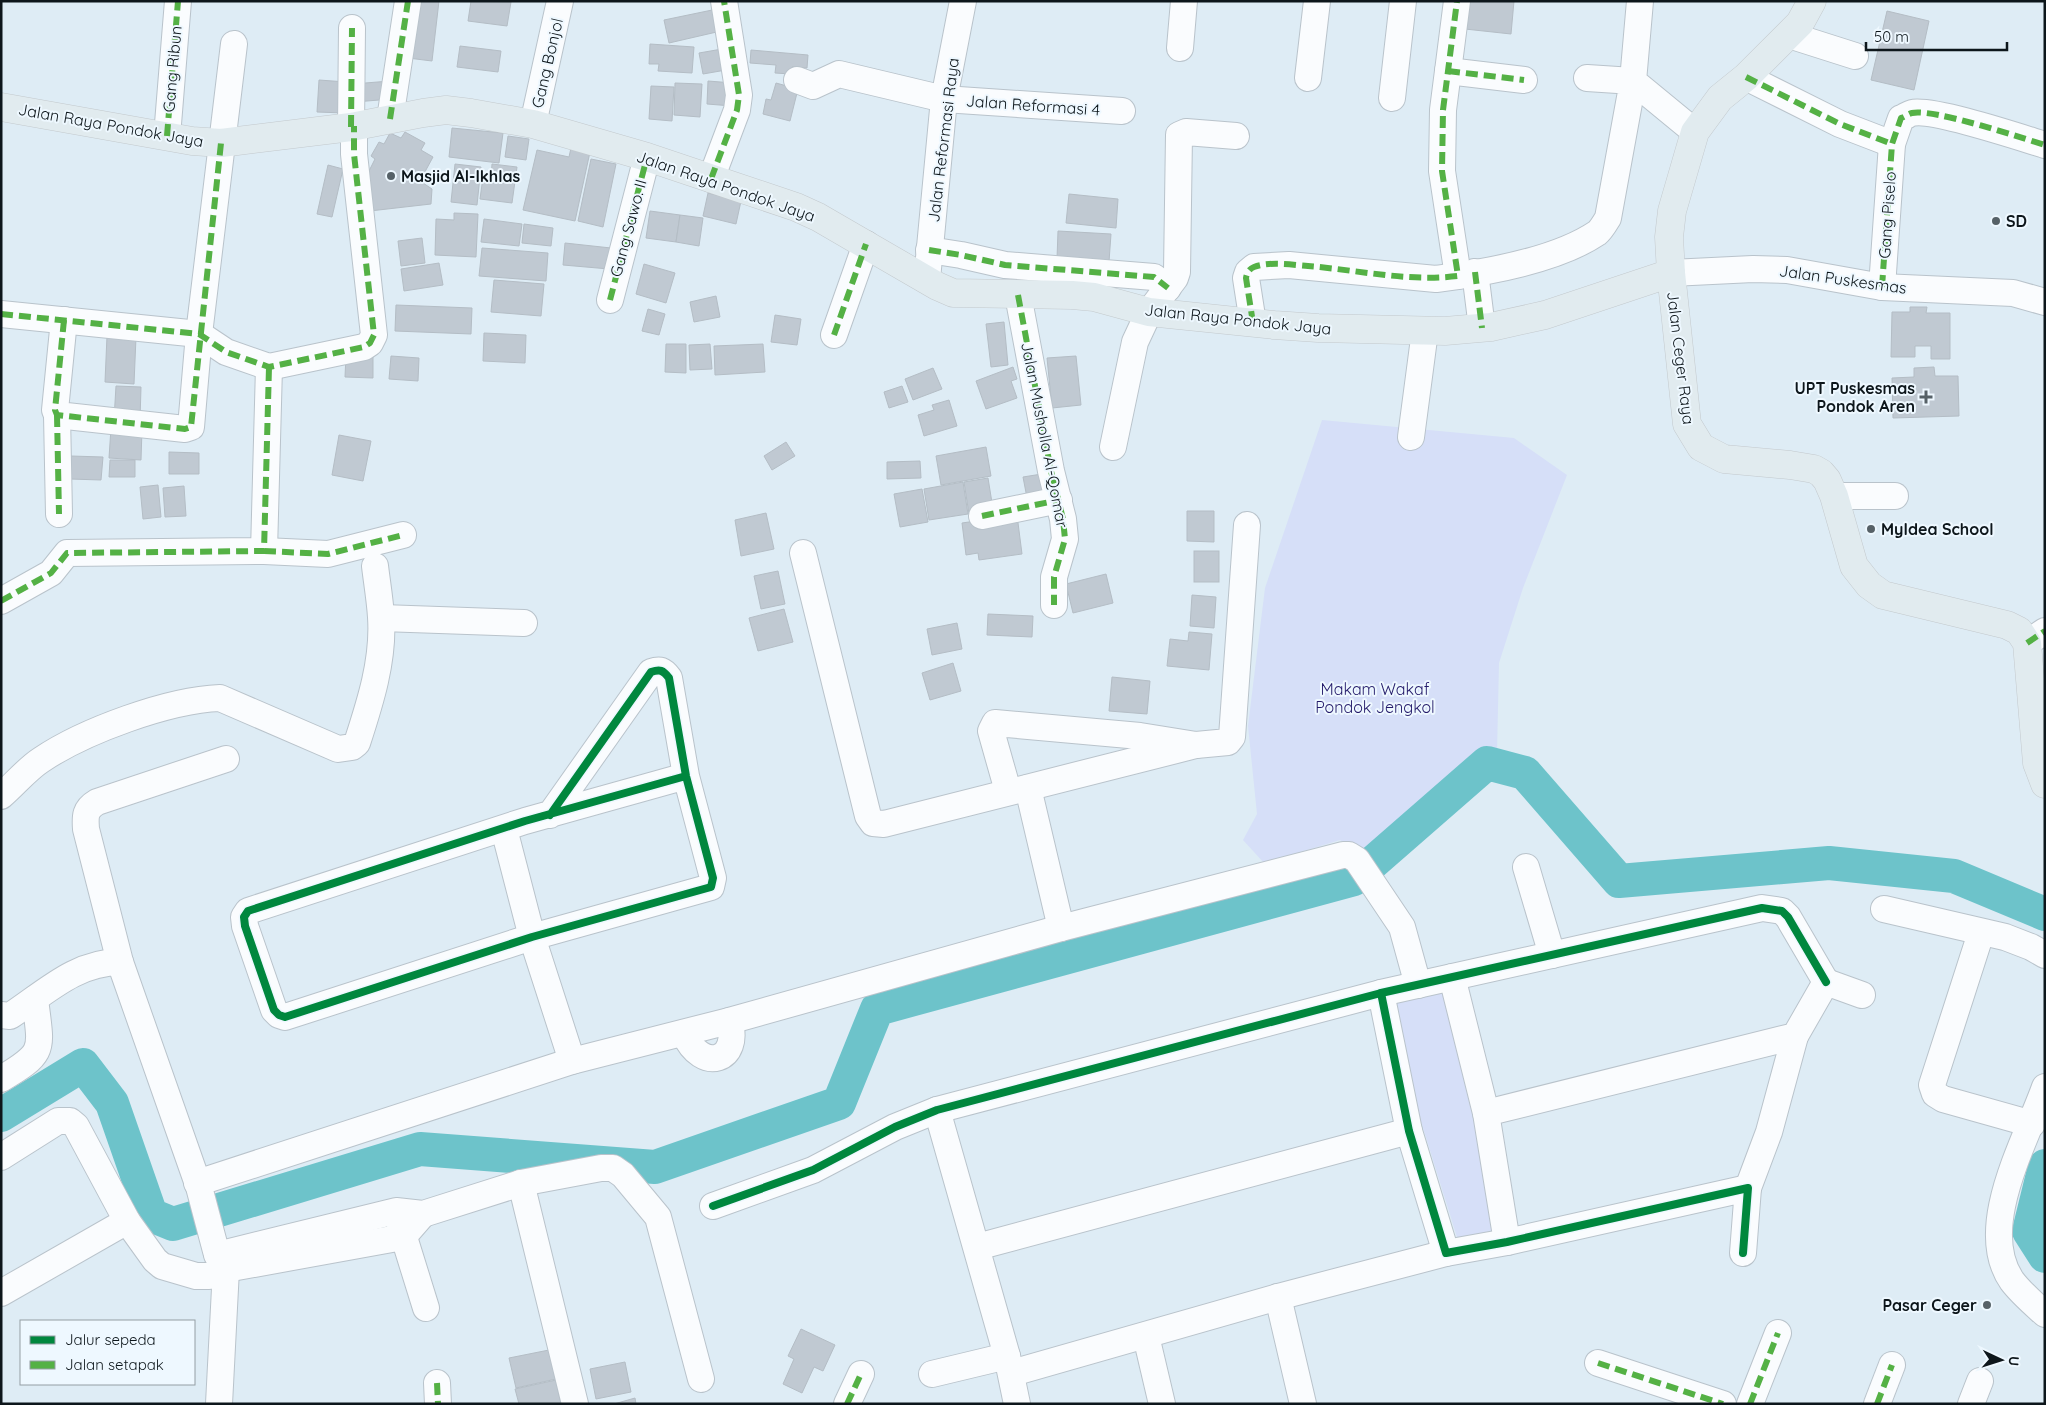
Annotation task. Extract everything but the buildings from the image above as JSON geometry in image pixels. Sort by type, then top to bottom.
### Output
[{"type":"main road","points":[[1684,123],[1746,77],[1800,23],[1812,1]]},
{"type":"main road","name":"Jalan Raya Pondok Jaya","points":[[1,107],[167,136],[221,143],[353,127],[446,110],[494,116],[533,124],[647,157],[796,208],[818,217],[932,283],[953,293],[1094,297],[1149,312],[1253,323],[1318,328],[1425,331],[1482,328],[1545,315],[1671,273]]},
{"type":"main road","name":"Jalan Ceger Raya","points":[[1684,123],[1669,237],[1687,424],[1693,437],[1711,454],[1724,458],[1814,469],[1827,480],[1834,496],[1854,566],[1869,585],[1883,595],[2007,625],[2019,632],[2036,637],[2037,763],[2045,784]]},
{"type":"street","name":"Gang Ribun","points":[[167,136],[178,1]]},
{"type":"street","points":[[390,119],[408,1]]},
{"type":"street","name":"Gang Bonjol","points":[[533,124],[560,1]]},
{"type":"street","points":[[711,179],[737,110],[739,95],[724,1]]},
{"type":"street","name":"Jalan Reformasi Raya","points":[[932,283],[930,250],[944,100],[963,1]]},
{"type":"street","points":[[1180,48],[1184,1]]},
{"type":"street","points":[[1308,78],[1317,1]]},
{"type":"street","points":[[1392,98],[1403,1]]},
{"type":"street","points":[[1457,1],[1443,110],[1442,171],[1482,328]]},
{"type":"street","points":[[1253,323],[1246,278],[1248,272],[1254,267],[1289,264],[1436,279],[1555,254],[1598,232],[1608,218],[1633,81],[1640,1]]},
{"type":"street","points":[[1,314],[199,334],[226,352],[269,367],[364,346],[372,339],[354,154],[352,28]]},
{"type":"street","points":[[1789,35],[1855,56]]},
{"type":"street","points":[[57,415],[188,429],[193,423],[199,334],[234,44]]},
{"type":"street","points":[[1448,71],[1524,80]]},
{"type":"street","name":"Jalan Reformasi 4","points":[[797,80],[813,86],[838,74],[944,100],[1122,111]]},
{"type":"street","points":[[1746,77],[1840,124],[1892,144]]},
{"type":"street","points":[[1587,78],[1633,81],[1684,123]]},
{"type":"street","name":"Gang Piselo","points":[[1882,287],[1892,144],[1901,118],[1912,113],[1927,113],[2006,132],[2045,146]]},
{"type":"street","points":[[1113,447],[1135,342],[1149,312],[1168,288],[1177,272],[1179,135],[1186,132],[1236,136]]},
{"type":"street","name":"Gang Sawo. II","points":[[610,300],[647,157]]},
{"type":"street","points":[[834,335],[866,244]]},
{"type":"street","points":[[930,250],[962,254],[1005,265],[1154,277],[1168,288]]},
{"type":"street","name":"Jalan Puskesmas","points":[[1671,273],[1753,269],[1787,270],[1882,287],[2012,293],[2045,302]]},
{"type":"street","name":"Jalan Musholla Al-Qomar","points":[[1018,295],[1050,470],[1060,500],[1065,539],[1054,577],[1054,605]]},
{"type":"street","points":[[59,514],[57,415],[55,410],[64,320]]},
{"type":"street","points":[[1411,437],[1425,331]]},
{"type":"street","points":[[264,550],[269,367]]},
{"type":"street","points":[[1834,496],[1895,496]]},
{"type":"street","points":[[982,516],[1060,500]]},
{"type":"street","points":[[1061,928],[1018,790],[991,731],[995,724],[1140,736],[1196,745],[1228,742],[1232,737],[1247,525]]},
{"type":"street","points":[[1,601],[52,573],[67,553],[264,550],[328,554],[403,534]]},
{"type":"street","points":[[802,553],[868,816],[873,823],[884,824],[1196,745]]},
{"type":"street","points":[[1,796],[39,761],[74,740],[100,729],[199,699],[220,698],[338,748],[352,747],[358,743],[374,690],[382,618],[375,566]]},
{"type":"street","points":[[382,618],[524,623]]},
{"type":"street","points":[[550,815],[651,672],[664,672],[669,678],[686,776],[713,878],[711,887],[532,937],[285,1017],[279,1015],[274,1010],[244,926],[244,918],[248,910],[504,829],[686,776]]},
{"type":"street","points":[[219,1404],[220,1258],[198,1185],[120,962],[86,828],[85,814],[89,807],[97,802],[226,759]]},
{"type":"street","points":[[504,829],[532,937],[572,1061]]},
{"type":"street","points":[[198,1185],[572,1061],[684,1033],[694,1051],[706,1058],[715,1059],[724,1055],[730,1045],[733,1032],[729,1021],[1061,928],[1342,854],[1349,855],[1357,860],[1402,928],[1418,985]]},
{"type":"street","points":[[1526,867],[1552,955]]},
{"type":"street","points":[[713,1206],[813,1170],[895,1127],[937,1110],[1380,993],[1762,908],[1773,908],[1782,911],[1788,917],[1826,982],[1862,995]]},
{"type":"street","points":[[1884,909],[1981,933],[2005,937],[2030,947],[2045,956]]},
{"type":"street","points":[[1981,933],[1932,1085],[1935,1094],[1943,1099],[2032,1124]]},
{"type":"street","points":[[1,1016],[10,1016],[36,999],[61,979],[86,966],[120,962]]},
{"type":"street","points":[[1452,978],[1486,1113],[1507,1242]]},
{"type":"street","points":[[1743,1253],[1748,1188],[1769,1132],[1795,1036],[1826,982]]},
{"type":"street","points":[[1380,993],[1409,1131],[1446,1253]]},
{"type":"street","points":[[1,1080],[34,1057],[39,1040],[36,999]]},
{"type":"street","points":[[1486,1113],[1795,1036]]},
{"type":"street","points":[[2045,1087],[2032,1124],[2008,1180],[1998,1226],[1999,1251],[2012,1280],[2045,1314]]},
{"type":"street","points":[[937,1110],[1010,1365],[1017,1404]]},
{"type":"street","points":[[1,1157],[58,1122],[70,1121],[76,1126],[127,1221],[147,1251],[162,1266],[196,1276],[209,1276],[220,1258],[396,1211],[423,1214],[521,1183],[601,1168],[613,1168],[623,1175],[658,1217],[701,1379]]},
{"type":"street","points":[[977,1247],[1409,1131]]},
{"type":"street","points":[[521,1183],[574,1404]]},
{"type":"street","points":[[932,1374],[1010,1365],[1146,1336],[1446,1253],[1507,1242],[1748,1188]]},
{"type":"street","points":[[396,1211],[426,1308]]},
{"type":"street","points":[[220,1258],[403,1237],[423,1214]]},
{"type":"street","points":[[1,1293],[127,1221]]},
{"type":"street","points":[[1278,1298],[1303,1404]]},
{"type":"street","points":[[1750,1404],[1778,1333]]},
{"type":"street","points":[[1146,1336],[1162,1404]]},
{"type":"street","points":[[1598,1362],[1723,1404]]},
{"type":"street","points":[[1877,1404],[1892,1365]]},
{"type":"street","points":[[847,1404],[861,1374]]},
{"type":"green space","name":"Makam Wakaf Pondok Jengkol","points":[[1322,420],[1514,438],[1567,475],[1523,588],[1499,663],[1497,753],[1382,867],[1340,840],[1264,863],[1243,840],[1257,814],[1248,726],[1265,588]]},
{"type":"green space","points":[[1452,977],[1507,1242],[1461,1250],[1381,993]]},
{"type":"waterway","points":[[1,1115],[83,1065],[112,1103],[151,1215],[173,1224],[420,1149],[655,1167],[839,1103],[877,1009],[1354,879],[1487,763],[1525,773],[1619,881],[1829,863],[1954,876],[2045,914]]},
{"type":"waterway","points":[[2045,1166],[2029,1231],[2045,1256]]},
{"type":"marked path","points":[[167,136],[178,1]]},
{"type":"marked path","points":[[390,119],[408,1]]},
{"type":"marked path","points":[[711,179],[737,110],[739,95],[724,1]]},
{"type":"marked path","points":[[1253,323],[1246,278],[1251,269],[1260,265],[1289,264],[1402,277],[1458,276],[1442,171],[1443,110],[1457,1]]},
{"type":"marked path","points":[[351,127],[352,28]]},
{"type":"marked path","points":[[1448,71],[1524,80]]},
{"type":"marked path","points":[[1746,77],[1840,124],[1892,144]]},
{"type":"marked path","points":[[1882,287],[1892,144],[1901,118],[1912,113],[1938,115],[2045,145]]},
{"type":"marked path","points":[[1,314],[199,334],[226,352],[269,367],[364,347],[370,343],[374,335],[354,154],[354,126]]},
{"type":"marked path","points":[[64,320],[55,410],[57,415],[185,429],[191,427],[221,143]]},
{"type":"marked path","points":[[610,300],[647,157]]},
{"type":"marked path","points":[[834,335],[866,244]]},
{"type":"marked path","points":[[929,250],[1005,265],[1154,277],[1168,288]]},
{"type":"marked path","points":[[1475,272],[1482,328]]},
{"type":"marked path","points":[[1018,295],[1051,471],[1063,519],[1065,539],[1054,577],[1054,605]]},
{"type":"marked path","points":[[1,601],[51,573],[67,553],[264,551],[269,367]]},
{"type":"marked path","points":[[57,415],[59,514]]},
{"type":"marked path","points":[[982,516],[1059,500]]},
{"type":"marked path","points":[[264,551],[328,554],[403,535]]},
{"type":"marked path","points":[[2027,643],[2045,631]]},
{"type":"marked path","points":[[1750,1404],[1778,1333]]},
{"type":"marked path","points":[[1598,1363],[1723,1404]]},
{"type":"marked path","points":[[1877,1404],[1892,1365]]},
{"type":"marked path","points":[[847,1404],[861,1374]]},
{"type":"marked path","points":[[437,1383],[438,1404]]},
{"type":"cycle path","points":[[550,815],[651,672],[659,670],[665,673],[669,678],[686,776],[713,878],[711,887],[532,937],[285,1017],[279,1015],[274,1010],[245,926],[244,917],[248,911],[525,821],[686,776]]},
{"type":"cycle path","points":[[713,1206],[813,1170],[895,1127],[937,1110],[1381,993],[1762,908],[1782,911],[1788,917],[1826,982]]},
{"type":"cycle path","points":[[1381,993],[1409,1131],[1446,1253],[1507,1242],[1748,1188],[1743,1253]]},
{"type":"place","name":"Masjid Al-Ikhlas","points":[[391,176]]},
{"type":"place","name":"SD","points":[[1996,221]]},
{"type":"place","name":"UPT Puskesmas Pondok Aren","points":[[1926,397]]},
{"type":"place","name":"MyIdea School","points":[[1871,529]]},
{"type":"place","name":"Pasar Ceger","points":[[1987,1305]]}]
